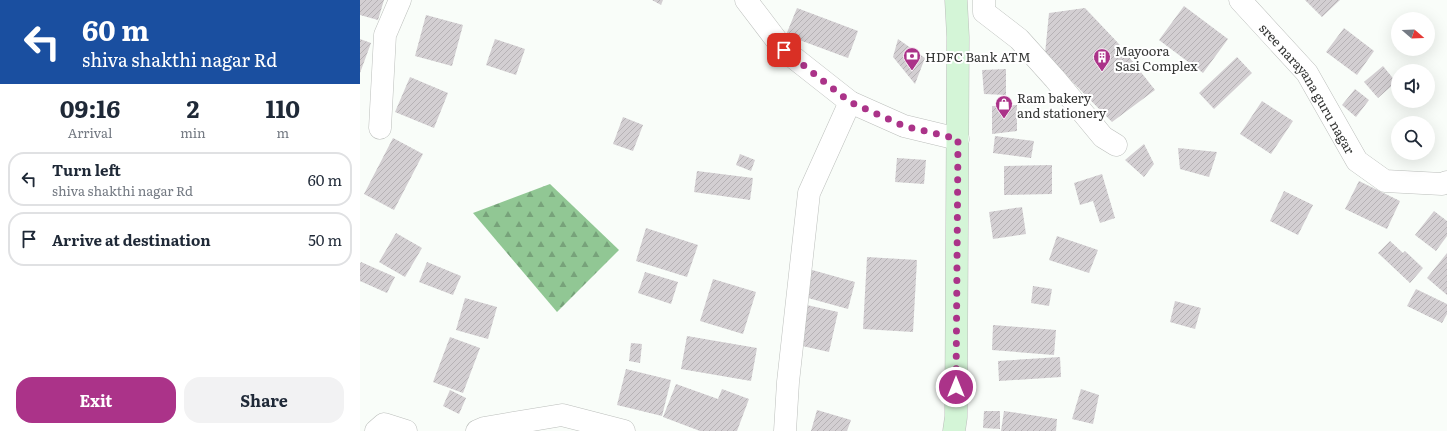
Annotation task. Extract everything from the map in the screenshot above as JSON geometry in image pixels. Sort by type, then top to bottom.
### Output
[{"type":"main road","points":[[954,431],[956,417],[958,139],[958,37],[956,0]]},
{"type":"street","points":[[380,128],[385,35],[400,0]]},
{"type":"street","points":[[746,0],[784,50],[850,102],[904,126],[958,139]]},
{"type":"street","points":[[984,0],[984,12],[1019,39],[1055,79],[1103,137],[1116,145]]},
{"type":"street","name":"sree narayana guru nagar","points":[[1240,0],[1307,73],[1357,161],[1385,181],[1442,184],[1447,182]]},
{"type":"street","points":[[785,431],[788,382],[809,193],[850,102]]},
{"type":"street","points":[[477,431],[484,428],[562,415],[624,431]]},
{"type":"street","points":[[376,431],[384,424],[406,431]]},
{"type":"green space","points":[[550,184],[619,250],[557,312],[473,213]]},
{"type":"building","points":[[360,0],[384,0],[378,20],[360,15]]},
{"type":"building","points":[[652,0],[663,0],[661,5]]},
{"type":"building","points":[[1305,0],[1340,0],[1322,17]]},
{"type":"building","points":[[1184,6],[1228,39],[1203,73],[1159,40]]},
{"type":"building","points":[[797,8],[858,31],[848,58],[786,35]]},
{"type":"building","name":"Mayoora Sasi Complex","points":[[1085,8],[1118,43],[1155,90],[1112,122],[1045,54],[1049,13]]},
{"type":"building","points":[[426,15],[463,25],[452,66],[415,56]]},
{"type":"building","points":[[1344,28],[1374,51],[1357,75],[1326,52]]},
{"type":"building","points":[[360,39],[371,43],[360,73]]},
{"type":"building","points":[[495,39],[525,49],[516,75],[486,65]]},
{"type":"building","name":"HDFC Bank ATM","points":[[898,39],[925,58],[915,84],[893,57]]},
{"type":"building","points":[[1237,57],[1252,73],[1214,109],[1199,93]]},
{"type":"building","points":[[1383,66],[1391,76],[1391,86],[1378,98],[1364,82]]},
{"type":"building","points":[[1006,69],[1006,95],[984,94],[982,70]]},
{"type":"building","points":[[410,77],[448,93],[434,128],[395,112]]},
{"type":"building","points":[[1355,89],[1369,100],[1356,117],[1342,105]]},
{"type":"building","points":[[1262,101],[1293,121],[1271,154],[1240,134]]},
{"type":"building","name":"Ram bakery and stationery","points":[[1017,105],[1017,131],[992,134],[992,106]]},
{"type":"building","points":[[623,117],[643,125],[633,151],[613,144]]},
{"type":"building","points":[[995,136],[1034,141],[1031,158],[993,153]]},
{"type":"building","points":[[393,138],[423,154],[394,210],[364,194]]},
{"type":"building","points":[[1144,144],[1154,164],[1144,177],[1125,160]]},
{"type":"building","points":[[1178,148],[1217,152],[1209,177],[1180,169]]},
{"type":"building","points":[[740,154],[755,160],[751,171],[736,165]]},
{"type":"building","points":[[897,158],[926,160],[924,184],[895,182]]},
{"type":"building","points":[[1052,165],[1052,194],[1004,195],[1004,166]]},
{"type":"building","points":[[697,171],[753,178],[750,200],[694,192]]},
{"type":"building","points":[[1102,174],[1115,218],[1100,223],[1093,201],[1080,205],[1074,183]]},
{"type":"building","points":[[1359,181],[1400,201],[1387,229],[1345,209]]},
{"type":"building","points":[[1284,191],[1313,205],[1298,235],[1270,221]]},
{"type":"building","points":[[1022,207],[1026,234],[993,239],[989,212]]},
{"type":"building","points":[[1434,211],[1447,221],[1447,236],[1436,251],[1415,235]]},
{"type":"building","points":[[646,228],[698,245],[687,277],[636,261]]},
{"type":"building","points":[[396,233],[422,248],[405,277],[379,262]]},
{"type":"building","points":[[1057,236],[1098,250],[1089,273],[1049,260]]},
{"type":"building","points":[[1390,241],[1403,253],[1405,251],[1423,268],[1410,283],[1378,253]]},
{"type":"building","points":[[1447,253],[1447,295],[1427,278]]},
{"type":"building","points":[[867,257],[917,260],[913,332],[863,329]]},
{"type":"building","points":[[361,262],[395,277],[387,293],[360,281]]},
{"type":"building","points":[[427,262],[461,276],[453,295],[419,282]]},
{"type":"building","points":[[798,266],[855,282],[848,309],[790,293]]},
{"type":"building","points":[[645,272],[678,282],[671,304],[638,293]]},
{"type":"building","points":[[713,279],[756,292],[743,334],[700,321]]},
{"type":"building","points":[[1033,286],[1052,289],[1049,306],[1031,303]]},
{"type":"building","points":[[1416,289],[1447,304],[1447,314],[1442,323],[1407,306]]},
{"type":"building","points":[[465,298],[497,307],[488,339],[456,330]]},
{"type":"building","points":[[1175,301],[1201,308],[1195,329],[1170,322]]},
{"type":"building","points":[[798,303],[838,312],[829,352],[789,343]]},
{"type":"building","points":[[993,325],[1056,330],[1054,355],[992,350]]},
{"type":"building","points":[[687,336],[757,348],[751,381],[681,369]]},
{"type":"building","points":[[450,337],[480,348],[463,393],[433,382]]},
{"type":"building","points":[[631,343],[642,344],[640,363],[629,361]]},
{"type":"building","points":[[1060,357],[1061,377],[999,381],[998,361]]},
{"type":"building","points":[[626,369],[671,380],[662,416],[617,405]]},
{"type":"building","points":[[676,384],[718,399],[722,389],[749,399],[737,431],[700,431],[663,417]]},
{"type":"building","points":[[1081,389],[1099,395],[1093,424],[1072,419]]},
{"type":"building","points":[[450,390],[466,398],[459,414],[443,406]]},
{"type":"building","points":[[817,410],[851,420],[847,431],[811,431]]},
{"type":"building","points":[[984,411],[1000,411],[1000,429],[983,428]]},
{"type":"building","points":[[1004,411],[1057,419],[1056,431],[1001,431]]},
{"type":"place","name":"HDFC Bank ATM","points":[[912,71]]},
{"type":"place","name":"Mayoora Sasi Complex","points":[[1102,72]]},
{"type":"place","name":"Ram bakery and stationery","points":[[1004,119]]},
{"type":"route","points":[[784,50],[850,102],[904,126],[958,139],[956,387]]}]
